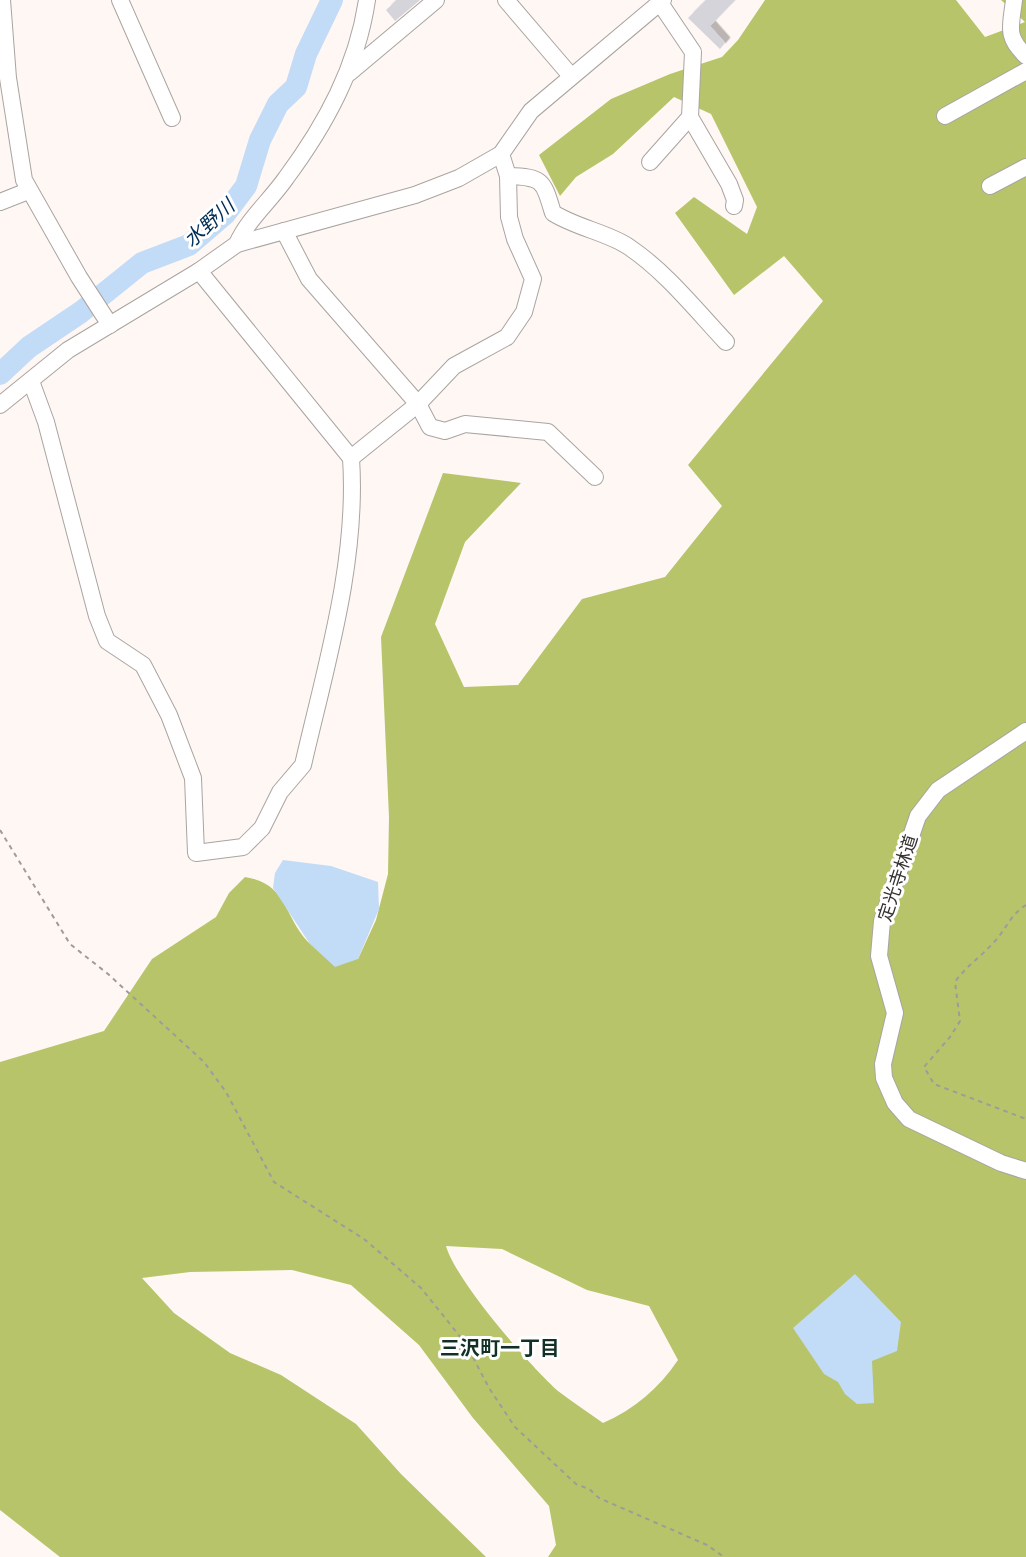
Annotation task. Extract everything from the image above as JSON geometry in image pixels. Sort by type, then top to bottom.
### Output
[{"type":"street","points":[[120,0],[172,118]]},
{"type":"street","points":[[237,244],[243,230],[286,178],[349,73],[363,28],[367,0]]},
{"type":"street","points":[[349,73],[436,0]]},
{"type":"street","points":[[506,0],[571,76]]},
{"type":"street","points":[[1014,0],[1010,35],[1013,44],[1026,57]]},
{"type":"street","points":[[3,2],[8,78],[18,154],[28,191],[108,321]]},
{"type":"street","points":[[0,405],[108,321],[199,271],[237,244],[415,195],[459,178],[501,154],[531,111],[661,2],[693,52],[690,117],[729,184],[735,200],[734,206]]},
{"type":"street","points":[[945,116],[1026,71]]},
{"type":"street","points":[[650,162],[690,117]]},
{"type":"street","points":[[351,458],[418,404],[454,366],[507,337],[524,312],[533,279],[515,239],[508,216],[508,176],[501,154]]},
{"type":"street","points":[[990,186],[1026,167]]},
{"type":"street","points":[[508,176],[535,177],[542,182],[553,213],[581,229],[627,246],[636,252],[726,342]]},
{"type":"street","points":[[0,202],[28,191]]},
{"type":"street","points":[[284,231],[309,279],[418,404],[430,427],[445,431],[465,424],[548,432],[595,477]]},
{"type":"street","points":[[31,381],[46,422],[107,641],[143,665],[169,715],[193,778],[196,853],[243,847],[262,828],[280,792],[303,765],[350,549],[353,491],[351,458],[199,271]]},
{"type":"street","name":"定光寺林道","points":[[1026,731],[938,790],[918,816],[882,921],[879,956],[895,1013],[884,1064],[884,1078],[895,1103],[909,1119],[1001,1163],[1026,1171]]},
{"type":"path","points":[[0,830],[70,944],[108,974],[204,1062],[226,1092],[274,1182],[364,1239],[421,1288],[466,1344],[489,1388],[516,1427],[576,1484],[599,1498],[707,1545],[724,1557]]},
{"type":"path","points":[[1026,905],[1007,922],[996,940],[967,966],[955,982],[960,1021],[950,1037],[924,1067],[934,1084],[1026,1119]]},
{"type":"green space","points":[[765,0],[956,0],[985,37],[1025,22],[1001,0],[1026,0],[1026,1557],[548,1557],[556,1545],[549,1506],[473,1418],[419,1345],[351,1285],[292,1270],[190,1272],[142,1278],[174,1313],[230,1353],[281,1375],[356,1424],[401,1474],[486,1557],[60,1557],[0,1510],[0,1062],[104,1031],[152,959],[216,917],[229,893],[245,877],[269,886],[277,894],[300,932],[312,945],[358,959],[376,920],[388,874],[389,817],[381,637],[443,473],[521,483],[465,542],[435,624],[464,687],[518,685],[582,599],[665,577],[722,506],[688,465],[823,301],[784,256],[734,295],[675,213],[694,197],[747,234],[757,207],[711,114],[674,97],[613,154],[576,177],[560,196],[539,155],[611,99],[670,74],[722,57],[738,40]],"holes":[[[446,1246],[502,1249],[587,1290],[649,1306],[678,1360],[663,1380],[645,1397],[626,1411],[603,1423],[558,1391],[512,1343],[464,1280]]]},
{"type":"water","points":[[283,860],[331,866],[378,882],[379,909],[358,959],[335,967],[310,944],[273,888],[275,873]]},
{"type":"water","points":[[855,1274],[901,1322],[897,1351],[872,1361],[874,1403],[857,1404],[845,1394],[838,1382],[824,1374],[793,1328]]},
{"type":"building","points":[[397,0],[420,0],[395,21],[386,10]]},
{"type":"building","points":[[706,0],[735,0],[710,26],[725,43],[720,49],[688,18]]},
{"type":"waterway","name":"水野川","points":[[0,374],[29,347],[81,312],[142,263],[189,245],[225,214],[246,186],[260,140],[278,104],[296,87],[306,54],[332,0]]},
{"type":"district","name":"三沢町一丁目","points":[[500,1348]]}]
